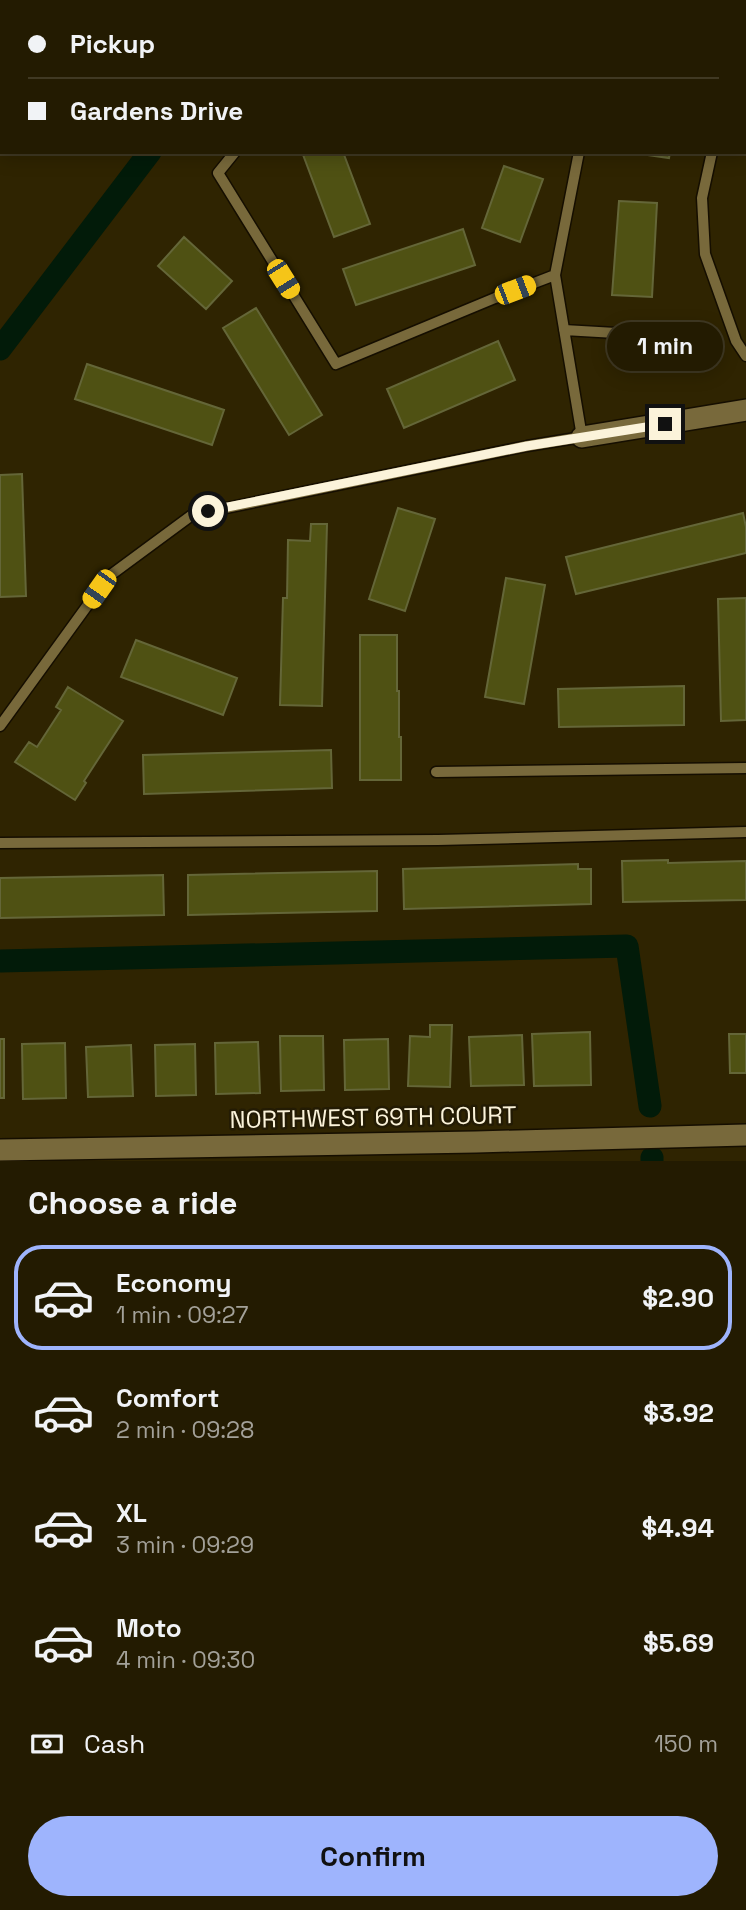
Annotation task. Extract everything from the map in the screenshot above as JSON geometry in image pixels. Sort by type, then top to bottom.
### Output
[{"type":"street","points":[[582,437],[746,411]]},
{"type":"street","name":"NORTHWEST 69TH COURT","points":[[0,1150],[477,1151],[746,1135]]},
{"type":"lane","points":[[233,154],[218,173],[336,364],[555,275]]},
{"type":"lane","points":[[0,726],[108,577],[192,515],[582,437],[555,275],[579,154]]},
{"type":"lane","points":[[712,154],[702,198],[705,254],[736,341],[746,356]]},
{"type":"lane","points":[[564,330],[633,334]]},
{"type":"lane","points":[[436,772],[746,768]]},
{"type":"lane","points":[[0,843],[438,840],[746,832]]},
{"type":"building","points":[[303,154],[344,154],[370,224],[334,237]]},
{"type":"building","points":[[641,154],[670,154],[669,158]]},
{"type":"building","points":[[504,166],[543,179],[520,242],[482,228]]},
{"type":"building","points":[[619,201],[657,203],[652,297],[612,295]]},
{"type":"building","points":[[463,229],[475,265],[356,305],[343,269]]},
{"type":"building","points":[[184,237],[232,281],[206,309],[158,266]]},
{"type":"building","points":[[256,308],[322,415],[289,435],[223,328]]},
{"type":"building","points":[[498,341],[515,380],[404,428],[387,389]]},
{"type":"building","points":[[87,364],[224,410],[212,445],[75,399]]},
{"type":"building","points":[[22,474],[26,596],[0,597],[0,475]]},
{"type":"building","points":[[398,508],[435,519],[405,611],[369,599]]},
{"type":"building","points":[[743,513],[746,553],[576,594],[566,557]]},
{"type":"building","points":[[311,524],[327,524],[322,706],[280,705],[283,598],[287,598],[288,540],[310,541]]},
{"type":"building","points":[[506,578],[545,585],[524,704],[485,697]]},
{"type":"building","points":[[746,598],[746,720],[721,721],[718,599]]},
{"type":"building","points":[[360,635],[397,635],[401,780],[360,780]]},
{"type":"building","points":[[136,640],[237,678],[223,715],[121,677]]},
{"type":"building","points":[[684,686],[684,725],[559,727],[558,689]]},
{"type":"building","points":[[68,687],[123,721],[84,781],[86,783],[75,800],[15,762],[29,742],[37,747],[61,710],[56,707]]},
{"type":"building","points":[[331,750],[332,788],[144,794],[143,755]]},
{"type":"building","points":[[668,860],[668,863],[746,861],[746,900],[623,902],[622,861]]},
{"type":"building","points":[[578,864],[578,869],[591,869],[591,904],[404,909],[403,869]]},
{"type":"building","points":[[377,871],[377,911],[188,915],[188,875]]},
{"type":"building","points":[[163,875],[164,915],[0,918],[0,878]]},
{"type":"building","points":[[430,1025],[452,1025],[450,1087],[408,1086],[410,1036],[430,1037]]},
{"type":"building","points":[[590,1032],[591,1085],[534,1086],[532,1034]]},
{"type":"building","points":[[729,1034],[746,1034],[746,1073],[730,1073]]},
{"type":"building","points":[[522,1035],[524,1085],[471,1086],[469,1037]]},
{"type":"building","points":[[280,1036],[323,1036],[324,1090],[281,1091]]},
{"type":"building","points":[[0,1039],[4,1039],[4,1098],[0,1098]]},
{"type":"building","points":[[388,1039],[389,1089],[345,1090],[344,1040]]},
{"type":"building","points":[[258,1042],[260,1093],[216,1094],[215,1043]]},
{"type":"building","points":[[65,1043],[66,1098],[23,1099],[22,1044]]},
{"type":"building","points":[[195,1044],[196,1095],[156,1096],[155,1045]]},
{"type":"building","points":[[131,1045],[133,1096],[88,1097],[86,1047]]},
{"type":"waterway","points":[[0,349],[148,154]]},
{"type":"waterway","points":[[0,961],[627,946],[650,1106]]},
{"type":"route","points":[[208,511],[527,446],[665,424]]}]
